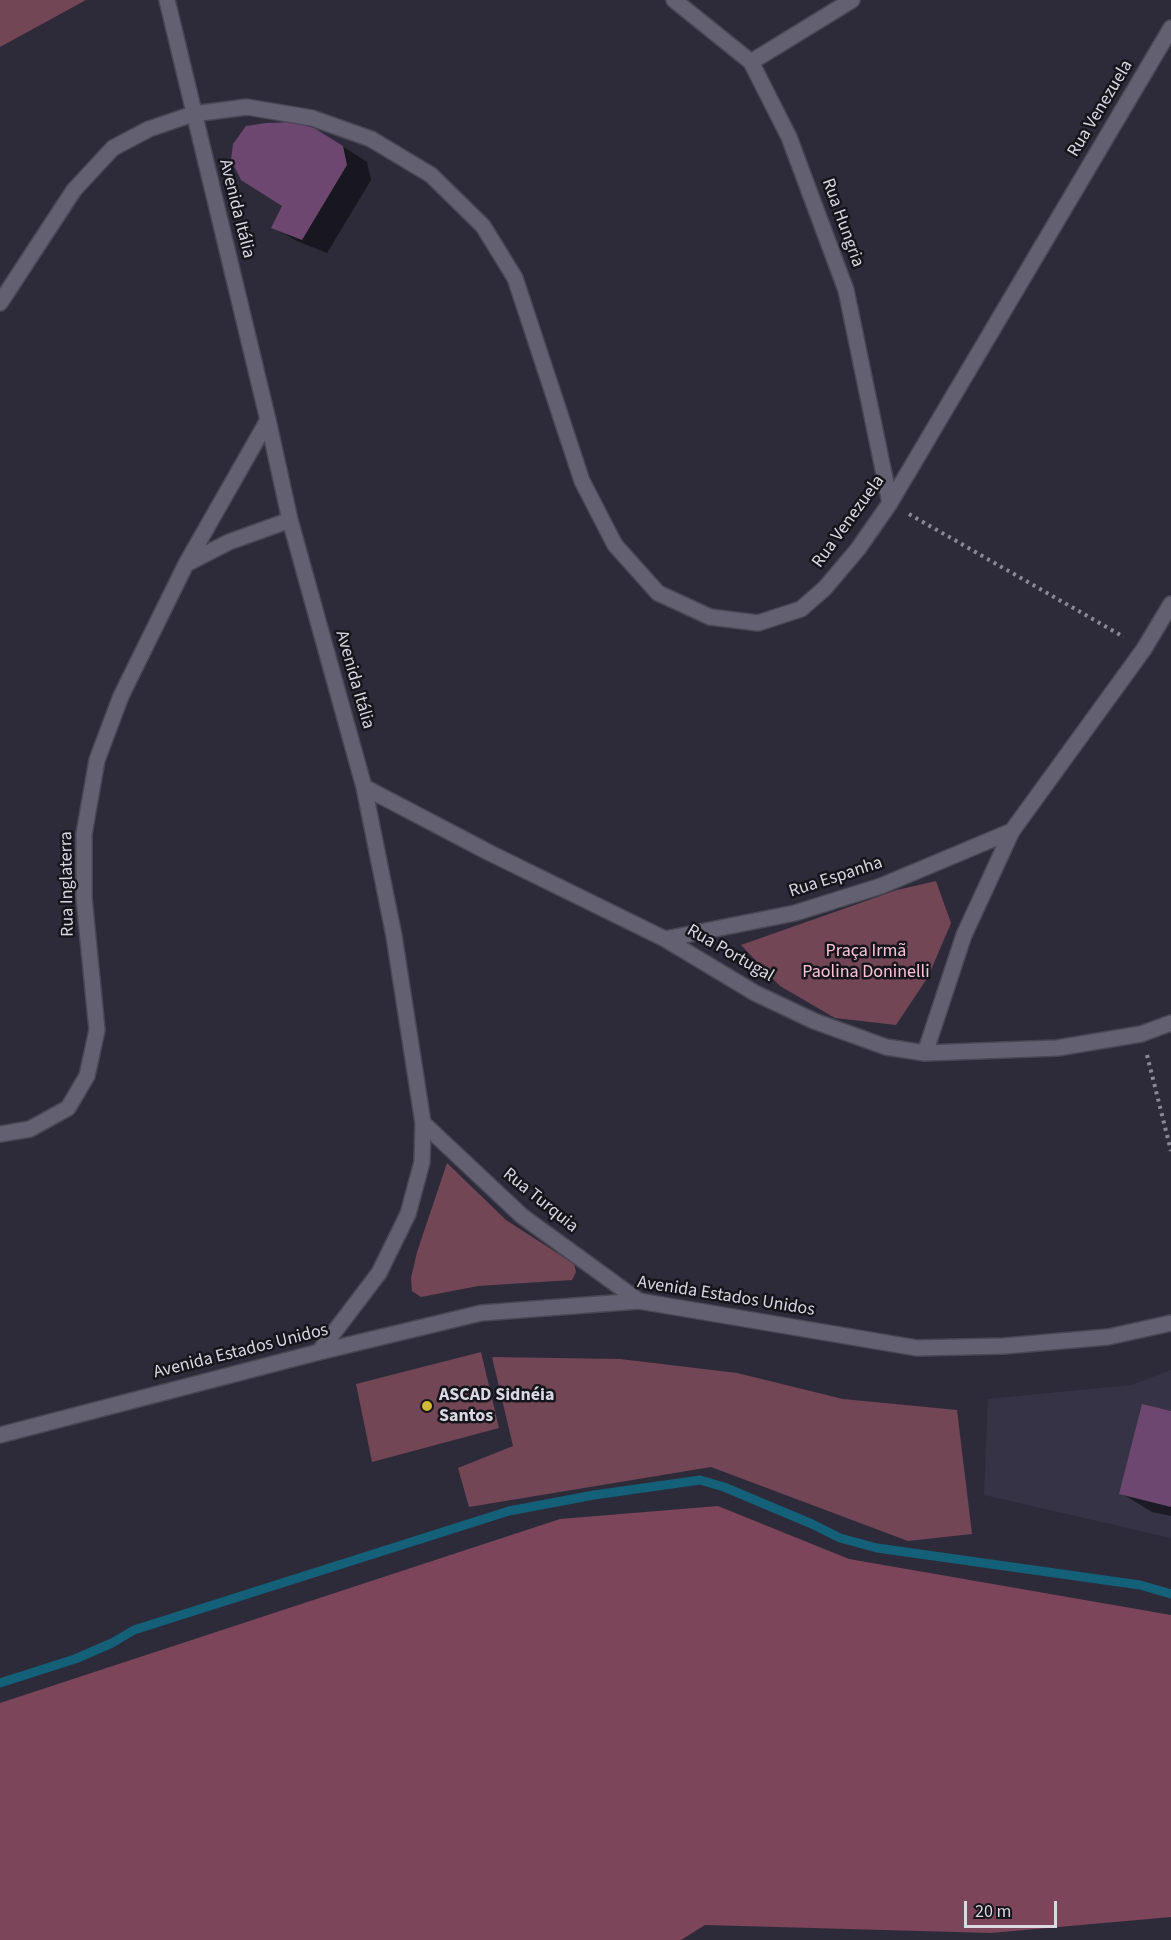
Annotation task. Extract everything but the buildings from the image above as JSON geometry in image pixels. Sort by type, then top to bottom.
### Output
[{"type":"street","name":"Avenida Itália","points":[[167,0],[290,520],[364,788],[394,936],[423,1123],[422,1162],[408,1214],[379,1273],[319,1352]]},
{"type":"street","name":"Rua Hungria","points":[[674,0],[751,62],[789,137],[846,290],[890,503]]},
{"type":"street","points":[[751,62],[852,0]]},
{"type":"street","name":"Rua Venezuela","points":[[0,303],[74,190],[113,148],[148,129],[193,114],[247,107],[312,118],[371,139],[431,175],[483,226],[515,278],[582,481],[615,545],[658,593],[710,617],[758,623],[801,609],[825,588],[852,557],[890,503],[1171,28]]},
{"type":"street","name":"Rua Inglaterra","points":[[0,1134],[30,1129],[68,1108],[87,1077],[97,1030],[84,898],[84,834],[97,760],[121,696],[186,564],[268,420]]},
{"type":"street","points":[[186,564],[229,542],[290,520]]},
{"type":"street","points":[[925,1053],[964,936],[1012,831],[1144,649],[1171,604]]},
{"type":"street","name":"Rua Portugal","points":[[364,788],[665,939],[755,993],[814,1021],[886,1047],[925,1053],[1057,1048],[1141,1034],[1171,1023]]},
{"type":"street","name":"Rua Espanha","points":[[665,939],[795,913],[870,890],[1012,831]]},
{"type":"street","name":"Rua Turquia","points":[[423,1123],[522,1216],[639,1301]]},
{"type":"street","name":"Avenida Estados Unidos","points":[[0,1435],[319,1352],[481,1313],[639,1301],[916,1348],[1004,1346],[1108,1337],[1171,1323]]},
{"type":"path","points":[[890,503],[1144,649]]},
{"type":"path","points":[[1141,1034],[1171,1151]]},
{"type":"shaded area","points":[[1171,1370],[1171,1538],[984,1495],[988,1399],[1131,1385]]},
{"type":"shaded area","points":[[718,1506],[849,1559],[1171,1615],[1171,1917],[991,1933],[705,1925],[681,1940],[0,1940],[0,1703],[560,1519]]},
{"type":"green space","points":[[0,0],[86,0],[0,47]]},
{"type":"green space","name":"Praça Irmã Paolina Doninelli","points":[[936,881],[951,923],[928,977],[896,1025],[835,1018],[780,986],[741,945],[897,890]]},
{"type":"green space","points":[[447,1163],[506,1220],[574,1264],[576,1272],[572,1280],[478,1286],[421,1297],[412,1291],[411,1278],[417,1252]]},
{"type":"green space","name":"ASCAD Sidnéia Santos","points":[[481,1352],[499,1428],[372,1462],[356,1384]]},
{"type":"green space","points":[[492,1357],[620,1359],[737,1373],[843,1399],[957,1410],[972,1534],[908,1541],[711,1467],[469,1507],[458,1468],[513,1446]]},
{"type":"waterway","points":[[0,1683],[75,1659],[112,1643],[134,1630],[509,1511],[594,1495],[700,1480],[724,1487],[840,1538],[877,1548],[1140,1585],[1171,1594]]},
{"type":"place","name":"ASCAD Sidnéia Santos","points":[[427,1406]]}]
